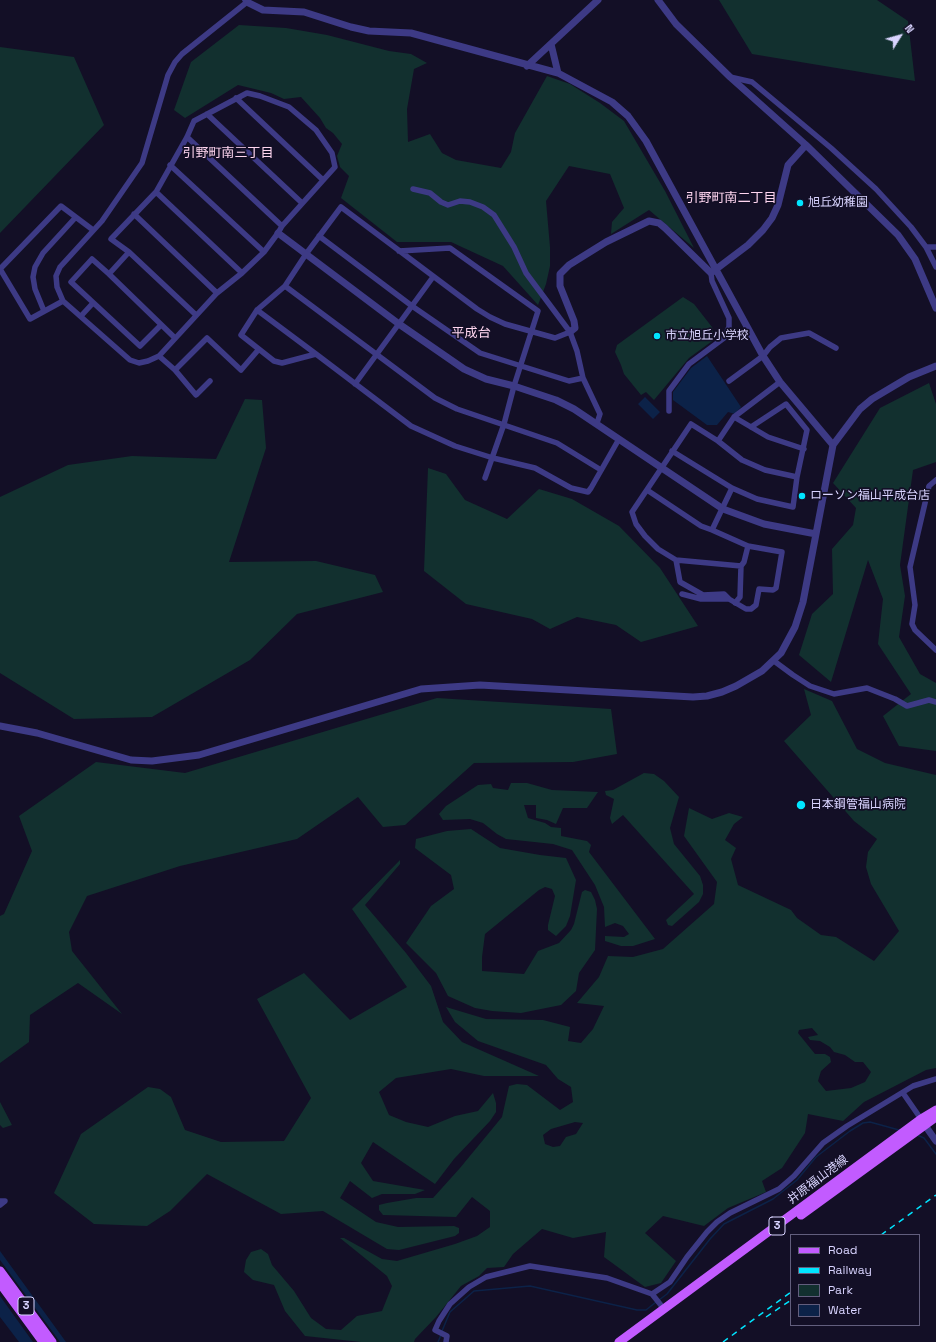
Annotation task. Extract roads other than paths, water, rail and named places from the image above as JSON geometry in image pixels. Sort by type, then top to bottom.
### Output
[{"type":"main road","name":"井原福山港線","points":[[628,1342],[923,1122],[936,1110]]},
{"type":"main road","name":"井原福山港線","points":[[619,1342],[662,1307],[923,1122],[936,1117]]},
{"type":"main road","name":"3","points":[[0,1271],[52,1342]]},
{"type":"main road","name":"3","points":[[0,1283],[43,1342]]},
{"type":"street","points":[[527,66],[598,0]]},
{"type":"street","points":[[658,0],[676,24],[730,77],[806,145],[898,235],[914,258],[936,308]]},
{"type":"street","points":[[196,315],[128,252],[111,239],[156,192],[187,137],[194,121],[247,93],[260,96],[289,107],[316,130],[332,153],[335,167],[302,203],[264,252],[242,273],[217,293],[159,356],[139,363],[130,360],[63,301],[57,287],[56,276],[60,267],[102,221],[142,163],[168,75],[175,62],[182,54],[248,1],[263,10],[304,12],[351,28],[368,31],[411,33],[527,66],[558,73],[612,102],[633,121],[646,141],[713,271],[763,356],[780,382],[833,446]]},
{"type":"street","points":[[551,44],[558,73]]},
{"type":"street","points":[[730,77],[752,82],[831,148],[890,203],[926,247],[936,268]]},
{"type":"street","points":[[236,98],[322,180]]},
{"type":"street","points":[[207,114],[302,203]]},
{"type":"street","points":[[187,137],[306,254],[399,324],[464,369],[486,379],[514,386],[556,400],[574,409],[723,508],[764,524],[816,534]]},
{"type":"street","points":[[669,411],[669,391],[689,364],[724,338],[729,327],[729,318],[712,280],[713,271],[748,245],[763,230],[772,218],[778,205],[788,166],[806,145]]},
{"type":"street","points":[[170,165],[264,252]]},
{"type":"street","points":[[413,188],[430,193],[441,202],[448,205],[460,201],[470,202],[484,207],[494,216],[514,247],[526,273],[570,332],[577,351],[583,378],[600,414],[597,423]]},
{"type":"street","points":[[156,192],[242,273]]},
{"type":"street","points":[[63,301],[30,319],[0,268],[61,206],[93,230]]},
{"type":"street","points":[[316,354],[282,363],[274,360],[241,335],[257,310],[285,286],[340,207],[477,309],[490,317],[506,324],[555,338],[570,332],[575,328],[574,321],[560,286],[560,274],[569,265],[606,242],[642,223],[649,221],[665,228],[713,271]]},
{"type":"street","points":[[134,214],[217,293]]},
{"type":"street","points":[[44,311],[34,289],[33,277],[35,267],[43,253],[75,218]]},
{"type":"street","points":[[319,236],[412,306],[480,352],[569,381],[583,378]]},
{"type":"street","points":[[926,247],[936,247]]},
{"type":"street","points":[[399,251],[450,248],[538,311],[520,365],[504,424],[485,478]]},
{"type":"street","points":[[109,274],[128,252]]},
{"type":"street","points":[[161,325],[140,346],[71,282],[92,259],[175,338]]},
{"type":"street","points":[[355,384],[434,277]]},
{"type":"street","points":[[285,286],[435,398],[458,409],[557,443],[601,470]]},
{"type":"street","points":[[81,316],[93,303]]},
{"type":"street","points":[[257,310],[411,426],[455,446],[493,458],[534,468],[571,488],[588,492],[619,439]]},
{"type":"street","points":[[729,381],[763,356],[770,347],[781,338],[809,333],[836,348]]},
{"type":"street","points":[[175,370],[207,338],[241,370],[259,349]]},
{"type":"street","points":[[159,356],[175,370],[196,395],[210,381]]},
{"type":"street","points":[[0,726],[37,733],[131,760],[152,761],[199,755],[421,689],[480,685],[693,697],[707,696],[722,692],[762,671],[774,661],[788,643],[800,615],[833,446],[860,409],[872,399],[909,378],[936,366]]},
{"type":"street","points":[[718,441],[734,417],[780,382]]},
{"type":"street","points":[[672,451],[732,488],[757,499],[793,508],[797,477],[807,430],[786,404],[751,427]]},
{"type":"street","points":[[734,417],[768,437],[804,449]]},
{"type":"street","points":[[741,566],[676,560],[658,549],[645,536],[636,524],[632,512],[691,424],[718,441],[742,460],[765,470],[797,477]]},
{"type":"street","points":[[936,480],[929,486],[910,567],[915,605],[912,624],[915,630],[936,649]]},
{"type":"street","points":[[712,530],[732,488]]},
{"type":"street","points":[[647,490],[701,526],[748,546],[782,552],[776,588],[773,590],[759,589],[756,605],[751,609],[746,609],[732,601],[724,594],[703,596],[680,582],[676,560]]},
{"type":"street","points":[[682,594],[701,599],[732,601],[740,597],[741,566],[744,562],[748,546]]},
{"type":"street","points":[[774,661],[810,686],[834,694],[867,688],[895,699],[907,706],[929,700],[936,702]]},
{"type":"street","points":[[653,1296],[670,1282],[687,1257],[717,1222],[730,1213],[779,1189],[794,1176],[823,1143],[847,1126],[913,1086],[936,1079]]},
{"type":"street","points":[[903,1093],[936,1141]]},
{"type":"street","points":[[0,1201],[5,1201],[0,1205]]},
{"type":"street","points":[[446,1342],[447,1336],[435,1330],[450,1304],[469,1287],[486,1277],[530,1266],[607,1278],[653,1296],[662,1307]]},
{"type":"water","points":[[707,356],[741,407],[735,414],[728,412],[717,425],[707,425],[673,400],[673,392],[691,368]]},
{"type":"water","points":[[645,397],[660,412],[653,419],[638,404]]},
{"type":"water","points":[[0,1251],[66,1342],[60,1342],[0,1260]]},
{"type":"water","points":[[0,1296],[33,1342],[19,1342],[0,1317]]},
{"type":"waterway","points":[[659,1300],[667,1294],[710,1239],[724,1224],[773,1199],[797,1180],[816,1157],[850,1131],[863,1123],[870,1122],[899,1130]]},
{"type":"waterway","points":[[917,1135],[924,1138],[936,1154]]},
{"type":"waterway","points":[[442,1331],[450,1312],[474,1291],[530,1286],[637,1310],[646,1310],[656,1302]]},
{"type":"waterway","points":[[438,1342],[441,1335]]},
{"type":"railway","points":[[882,1234],[936,1195]]},
{"type":"railway","points":[[723,1342],[790,1293]]},
{"type":"railway","points":[[766,1317],[790,1301]]},
{"type":"place","name":"旭丘幼稚園","points":[[800,203]]},
{"type":"place","name":"市立旭丘小学校","points":[[657,336]]},
{"type":"place","name":"ローソン福山平成台店","points":[[802,496]]},
{"type":"place","name":"日本鋼管福山病院","points":[[801,805]]},
{"type":"district","name":"引野町南三丁目","points":[[228,153]]},
{"type":"district","name":"引野町南二丁目","points":[[731,198]]},
{"type":"district","name":"平成台","points":[[471,333]]}]
